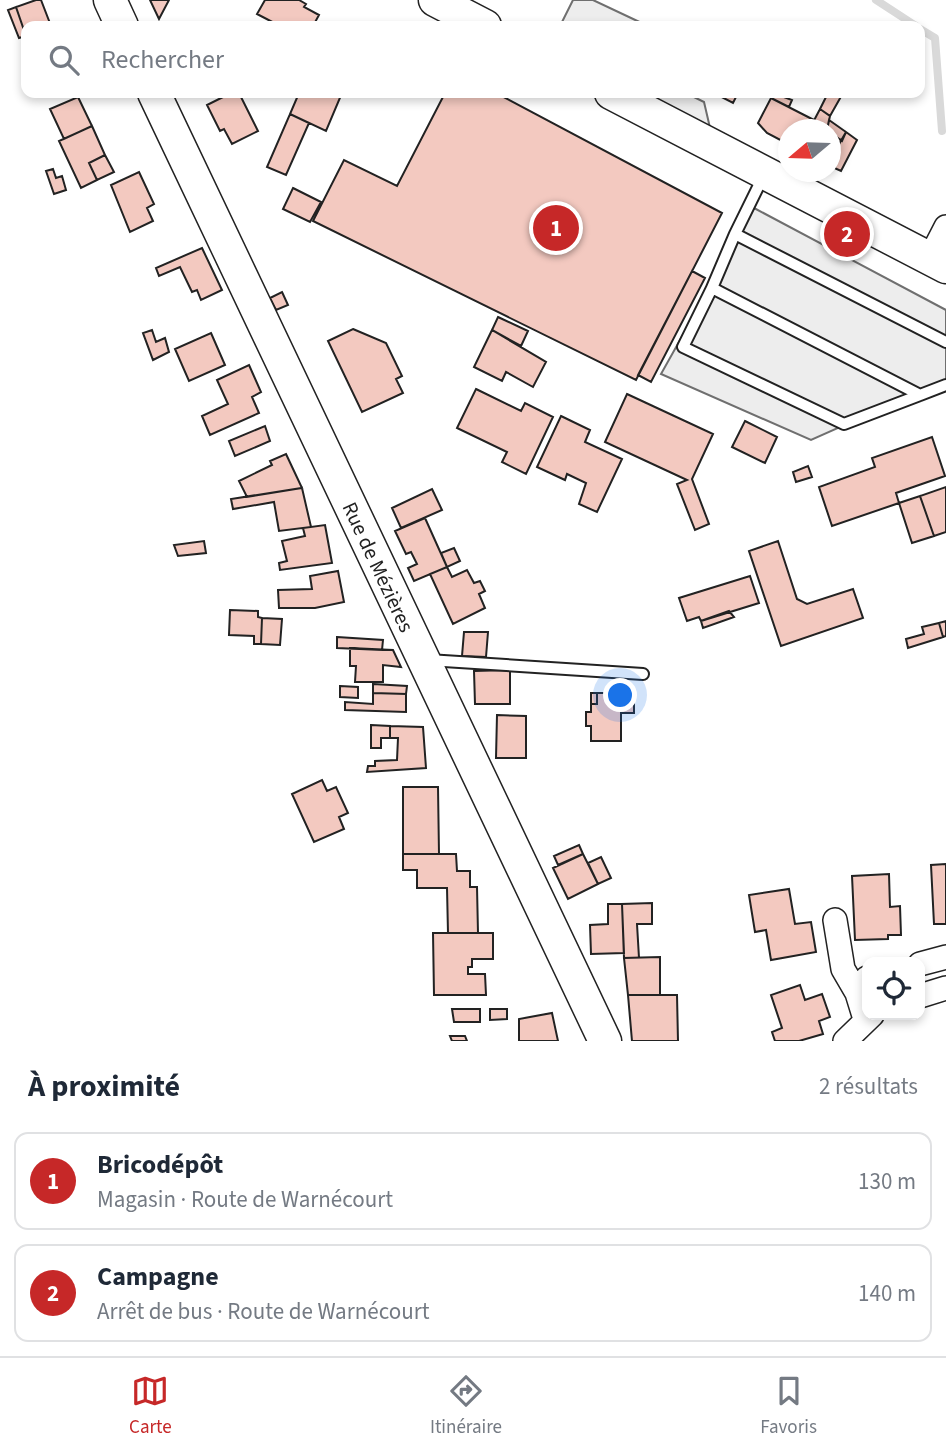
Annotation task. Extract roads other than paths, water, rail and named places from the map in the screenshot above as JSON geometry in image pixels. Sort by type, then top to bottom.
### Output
[{"type":"street","points":[[110,0],[120,21]]},
{"type":"street","points":[[435,0],[475,21]]},
{"type":"street","name":"Rue de Mézières","points":[[156,98],[605,1041]]},
{"type":"street","points":[[621,98],[938,262],[946,227]]},
{"type":"street","points":[[835,920],[843,969],[862,986]]},
{"type":"street","points":[[925,963],[946,957]]},
{"type":"street","points":[[925,994],[946,988]]},
{"type":"street","points":[[845,1041],[866,1020]]},
{"type":"lane","points":[[765,173],[683,346],[845,424],[946,385]]},
{"type":"lane","points":[[735,234],[946,342]]},
{"type":"lane","points":[[712,288],[920,395]]},
{"type":"lane","points":[[422,660],[643,674]]},
{"type":"waterway","points":[[876,0],[908,21]]},
{"type":"waterway","points":[[925,32],[935,38],[942,131]]},
{"type":"place","name":"Bricodépôt","points":[[556,228]]},
{"type":"place","name":"Campagne","points":[[847,234]]}]
